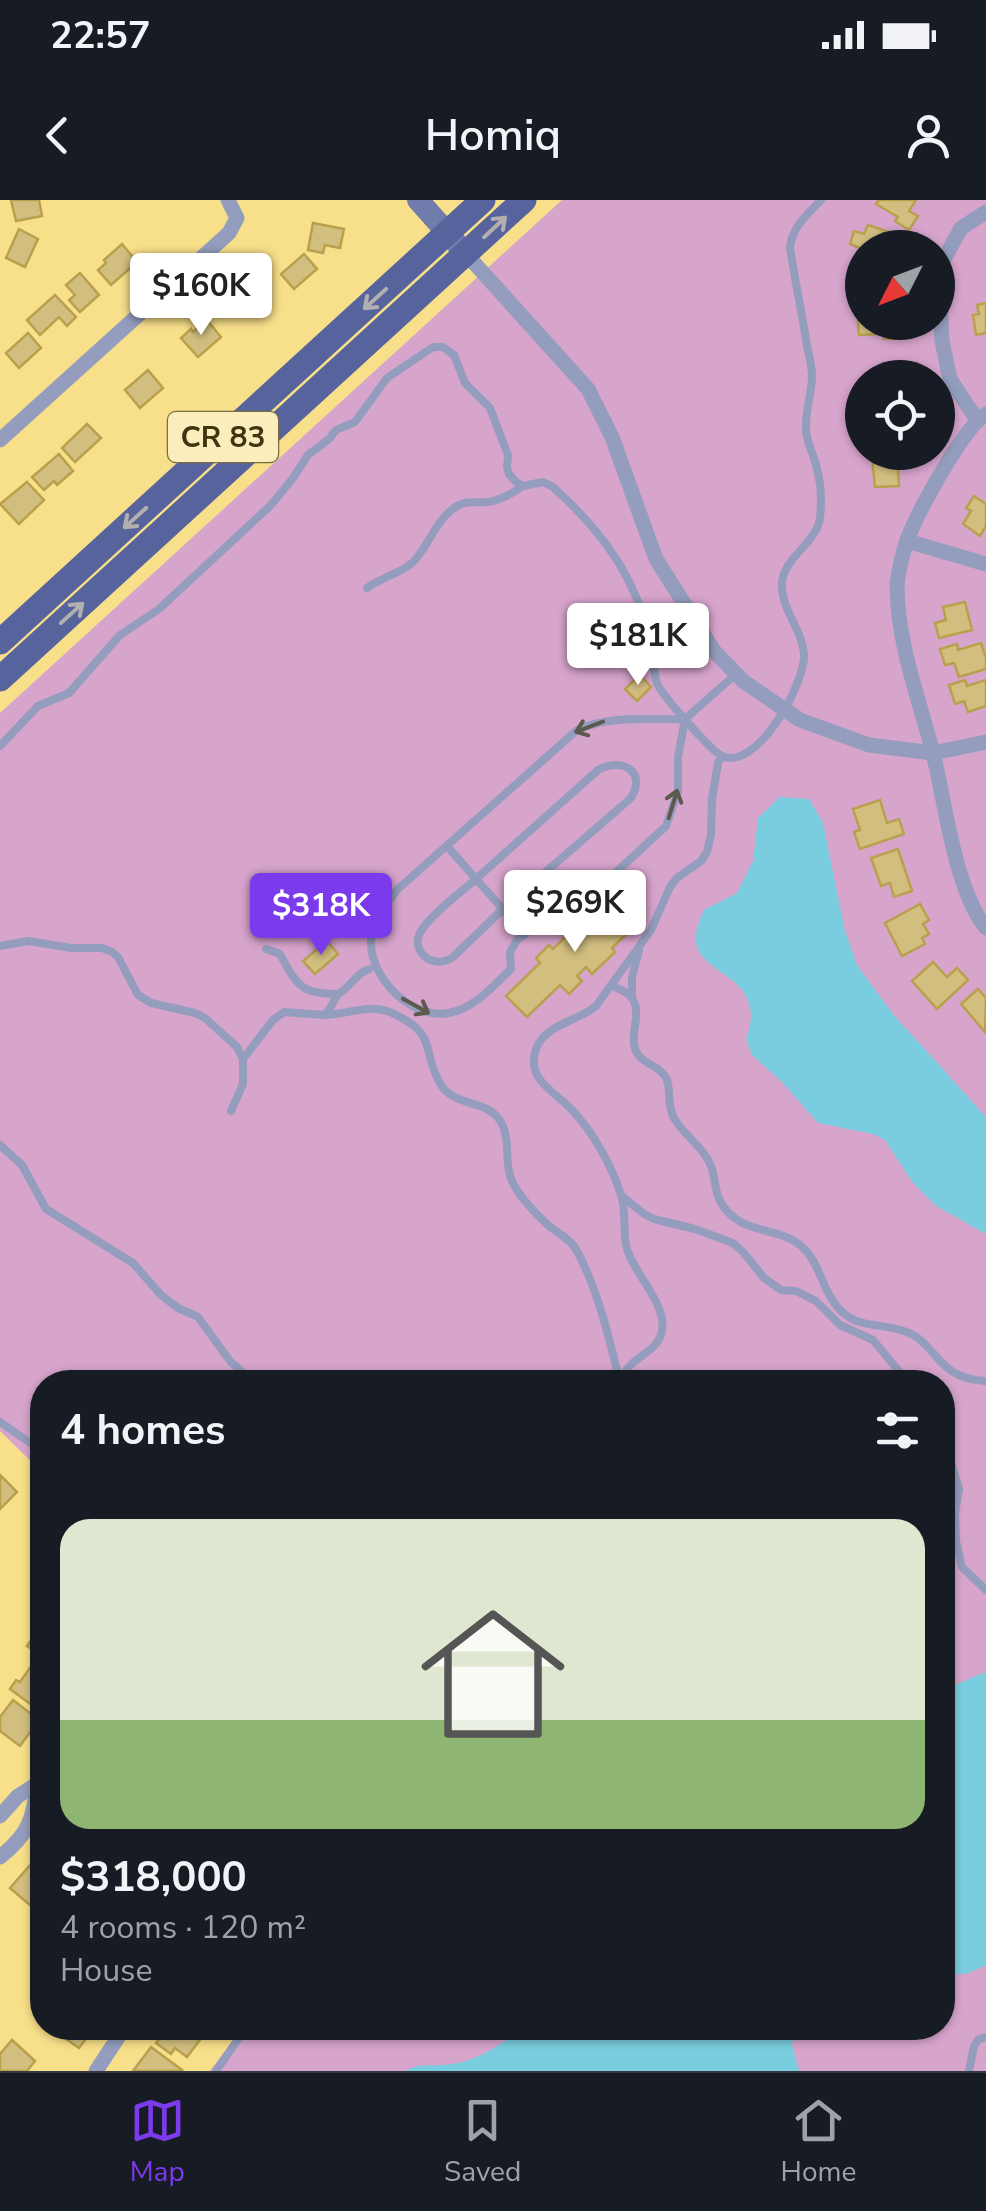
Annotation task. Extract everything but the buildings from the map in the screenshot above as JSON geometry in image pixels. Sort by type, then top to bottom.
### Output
[{"type":"main road","name":"CR 83","points":[[0,642],[483,200]]},
{"type":"main road","name":"CR 83","points":[[0,679],[524,200]]},
{"type":"street","points":[[0,440],[229,233],[237,218],[228,200]]},
{"type":"street","points":[[418,200],[588,389],[612,437],[656,559],[714,651],[736,674],[800,720],[869,745],[932,753],[986,742]]},
{"type":"street","points":[[986,212],[961,228],[938,270],[942,342],[950,379],[982,417],[946,464],[906,541],[897,585],[903,641],[963,884],[986,928]]},
{"type":"street","points":[[906,541],[986,564]]},
{"type":"street","points":[[0,1816],[30,1787]]},
{"type":"street","points":[[0,1857],[30,1821]]},
{"type":"street","points":[[96,2071],[117,2040]]},
{"type":"lane","points":[[367,588],[416,560],[439,524],[463,502],[497,500],[523,486],[543,482],[553,487],[602,540],[630,584],[647,622],[657,686],[710,748],[722,756],[732,759],[756,748],[784,709],[803,668],[801,638],[782,593],[784,571],[819,524],[821,500],[806,431],[812,376],[790,240],[798,224],[821,200]]},
{"type":"lane","points":[[0,746],[38,706],[69,692],[120,635],[159,608],[271,505],[308,455],[336,430],[355,422],[387,378],[433,348],[443,347],[454,354],[465,383],[490,408],[508,454],[509,474],[523,486]]},
{"type":"lane","points":[[685,719],[619,720],[577,730],[398,889],[376,915],[371,945],[378,968],[407,1004],[428,1014],[446,1014],[477,1001],[511,969],[510,952],[517,940],[536,926],[561,923],[666,826],[678,792],[678,757],[685,719],[736,674]]},
{"type":"lane","points":[[722,756],[712,799],[708,852],[676,878],[640,948],[630,993],[637,1020],[636,1052],[664,1075],[674,1118],[704,1153],[711,1166],[716,1194],[730,1214],[744,1225],[791,1239],[808,1252],[832,1302],[844,1314],[860,1323],[905,1331],[920,1340],[948,1370]]},
{"type":"lane","points":[[616,763],[632,772],[637,780],[631,798],[444,963],[428,959],[417,942],[421,929],[476,879],[598,770],[616,763]]},
{"type":"lane","points":[[447,846],[525,934]]},
{"type":"lane","points":[[624,1370],[662,1336],[661,1310],[626,1247],[622,1196],[602,1152],[572,1109],[543,1086],[534,1066],[534,1054],[552,1029],[586,1015],[596,1006],[651,930]]},
{"type":"lane","points":[[0,946],[28,941],[112,952],[138,994],[151,1003],[196,1013],[237,1048],[243,1059],[242,1084],[231,1110]]},
{"type":"lane","points":[[266,950],[280,954],[292,977],[310,992],[338,994],[368,969]]},
{"type":"lane","points":[[611,985],[625,991],[635,1004]]},
{"type":"lane","points":[[324,1015],[338,994]]},
{"type":"lane","points":[[243,1059],[278,1015],[293,1012],[336,1015],[376,1009],[397,1015],[418,1028],[437,1076],[452,1097],[484,1108],[499,1119],[507,1137],[512,1183],[578,1254],[601,1305],[617,1370]]},
{"type":"lane","points":[[0,1146],[22,1165],[46,1209],[133,1263],[171,1302],[198,1317],[240,1370]]},
{"type":"lane","points":[[622,1196],[654,1219],[733,1242],[764,1278],[781,1290],[816,1301],[840,1324],[873,1340],[898,1370]]},
{"type":"lane","points":[[955,1374],[986,1381]]},
{"type":"lane","points":[[0,1422],[30,1443]]},
{"type":"lane","points":[[955,1476],[959,1488],[955,1526],[962,1567],[986,1590]]},
{"type":"lane","points":[[969,2071],[974,2046],[978,2039],[986,2037]]},
{"type":"lane","points":[[216,2071],[238,2040]]},
{"type":"shaded area","points":[[562,200],[986,200],[986,2071],[210,2071],[233,2040],[955,2040],[955,1370],[30,1370],[30,1460],[0,1431],[0,713]]},
{"type":"water","points":[[780,797],[809,799],[823,823],[845,931],[857,965],[892,1013],[986,1117],[986,1234],[936,1206],[913,1183],[885,1140],[818,1123],[752,1055],[746,1039],[751,1018],[749,1002],[742,989],[700,953],[696,933],[704,910],[737,893],[753,861],[758,818]]},
{"type":"water","points":[[986,1672],[986,1965],[966,1974],[955,1974],[955,1685]]},
{"type":"water","points":[[505,2040],[793,2040],[799,2071],[405,2071],[452,2064]]}]
